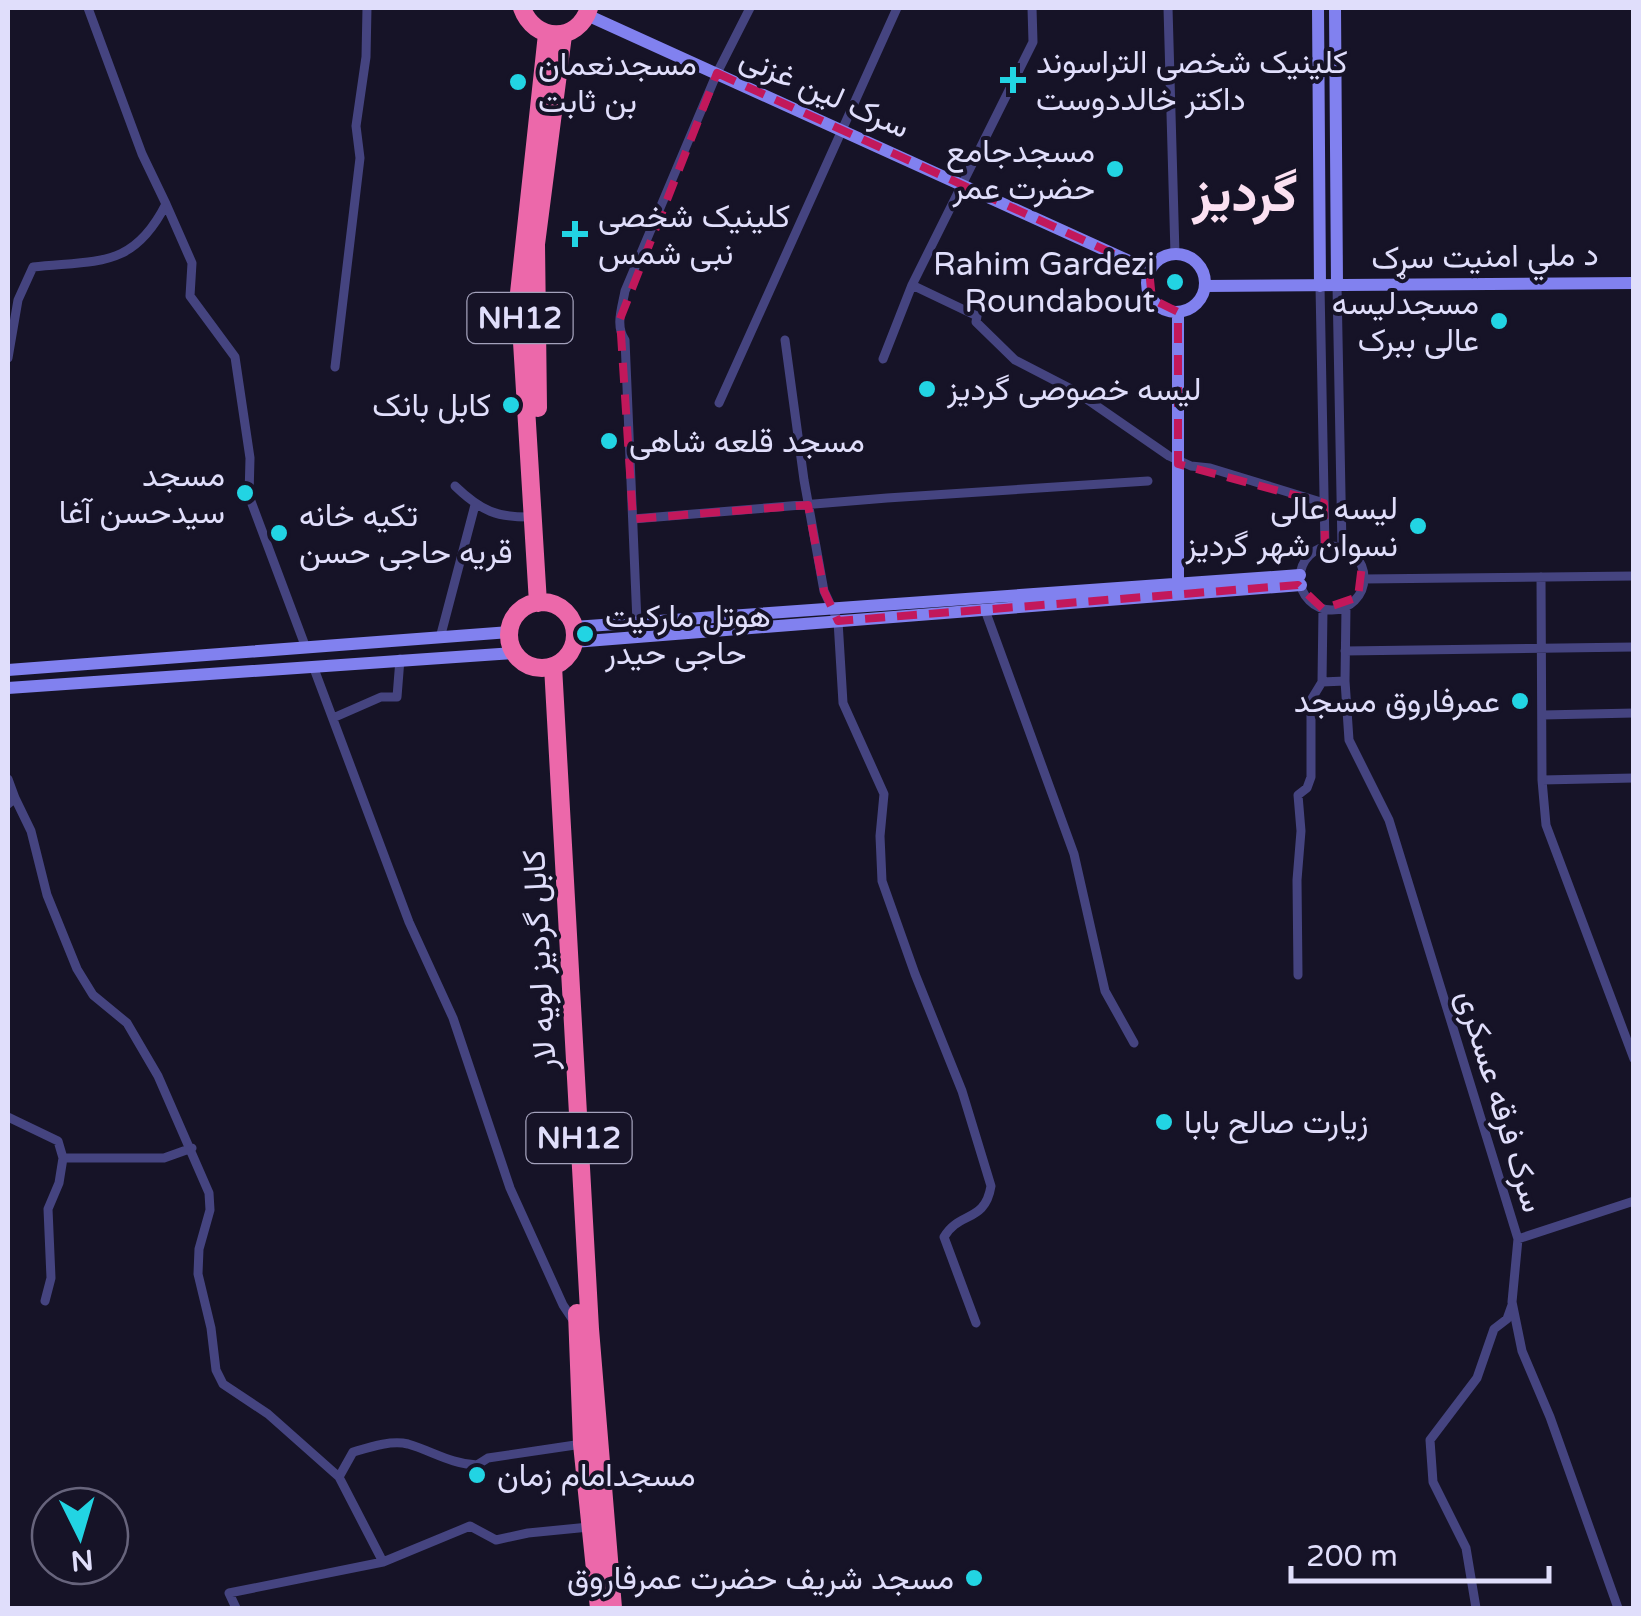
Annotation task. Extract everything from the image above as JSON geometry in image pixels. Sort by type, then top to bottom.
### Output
[{"type":"highway","points":[[522,8],[533,28],[555,34],[582,24],[588,11]]},
{"type":"highway","name":"NH12","points":[[544,603],[533,517],[519,294],[555,34]]},
{"type":"highway","name":"NH12","points":[[544,603],[536,244],[555,34]]},
{"type":"highway","points":[[544,603],[567,614],[574,634],[570,654],[547,667],[524,662],[514,653],[510,632],[519,612],[544,603]]},
{"type":"highway","name":"کابل گردیز لویه لار","points":[[547,667],[582,1444],[599,1608]]},
{"type":"highway","name":"کابل گردیز لویه لار","points":[[547,667],[590,1329],[613,1608]]},
{"type":"street","points":[[88,8],[142,154],[192,263],[190,296],[235,356],[250,458],[250,496],[306,648]]},
{"type":"street","points":[[335,367],[360,158],[356,126],[366,57],[367,8]]},
{"type":"street","points":[[637,622],[620,318],[625,291],[717,73],[750,8]]},
{"type":"street","points":[[719,403],[896,8]]},
{"type":"street","points":[[883,359],[912,285],[1032,42],[1032,8]]},
{"type":"street","points":[[1168,8],[1175,254]]},
{"type":"street","points":[[1318,8],[1325,547]]},
{"type":"street","points":[[1334,8],[1342,547]]},
{"type":"street","name":"سرک لین غزنی","points":[[588,11],[1150,270]]},
{"type":"street","points":[[8,358],[18,300],[33,267],[117,258],[131,250],[156,224],[166,204]]},
{"type":"street","points":[[1175,254],[1194,260],[1201,267],[1205,286],[1196,304],[1178,312],[1158,306],[1147,280],[1150,270],[1164,256],[1175,254]]},
{"type":"street","name":"د ملي امنیت سړک","points":[[1205,286],[1634,282]]},
{"type":"street","points":[[912,285],[977,316],[976,322],[1015,360],[1063,384],[1178,460],[1324,503]]},
{"type":"street","points":[[1178,312],[1178,584]]},
{"type":"street","points":[[785,340],[808,506],[824,591],[835,615],[843,703],[884,794],[880,836],[882,881],[914,974],[962,1092],[992,1186],[988,1202],[979,1213],[950,1225],[944,1237],[976,1323]]},
{"type":"street","points":[[634,519],[1148,481]]},
{"type":"street","points":[[455,486],[475,505],[506,518],[533,517]]},
{"type":"street","points":[[440,638],[475,505]]},
{"type":"street","points":[[1325,547],[1342,547],[1357,558],[1364,579],[1358,597],[1346,607],[1323,608],[1309,600],[1301,580],[1308,557],[1325,547]]},
{"type":"street","points":[[1541,576],[1542,780],[1546,825],[1634,1059]]},
{"type":"street","points":[[1364,579],[1634,576]]},
{"type":"street","points":[[574,634],[1178,584],[1301,580]]},
{"type":"street","points":[[574,634],[637,622],[985,610],[1301,580]]},
{"type":"street","name":"سرک فرقه عسکری","points":[[1346,607],[1349,740],[1389,820],[1518,1240],[1512,1302],[1522,1351],[1550,1417],[1618,1608]]},
{"type":"street","points":[[1298,975],[1298,795],[1308,788],[1311,777],[1311,700],[1322,682],[1323,608]]},
{"type":"street","points":[[985,610],[1074,854],[1105,991],[1134,1043]]},
{"type":"street","points":[[8,670],[510,632]]},
{"type":"street","points":[[1346,651],[1634,647]]},
{"type":"street","points":[[8,688],[514,653]]},
{"type":"street","points":[[333,718],[381,696],[396,697],[400,659]]},
{"type":"street","points":[[313,666],[409,922],[453,1018],[510,1188],[562,1305],[578,1327]]},
{"type":"street","points":[[1322,682],[1345,681]]},
{"type":"street","points":[[1542,715],[1634,713]]},
{"type":"street","points":[[1542,780],[1634,778]]},
{"type":"street","points":[[8,779],[11,801],[32,831],[46,894],[77,969],[93,995],[127,1022],[158,1076],[209,1193],[210,1210],[199,1249],[198,1274],[216,1370],[223,1384],[268,1414],[339,1477],[382,1562]]},
{"type":"street","points":[[8,1117],[58,1141],[63,1158],[59,1183],[48,1209],[51,1278],[45,1301]]},
{"type":"street","points":[[63,1158],[164,1158],[192,1148]]},
{"type":"street","points":[[1518,1240],[1634,1201]]},
{"type":"street","points":[[1476,1608],[1466,1548],[1433,1482],[1430,1440],[1477,1378],[1494,1329],[1507,1319],[1512,1302]]},
{"type":"street","points":[[339,1477],[354,1452],[380,1445],[405,1443],[452,1462],[477,1465],[488,1458],[582,1444]]},
{"type":"street","points":[[236,1608],[229,1593],[382,1562],[470,1526],[496,1540],[590,1527]]},
{"type":"highlighted area","points":[[717,73],[1149,270],[1152,299],[1178,312],[1178,464],[1324,503],[1325,544],[1351,551],[1362,565],[1358,597],[1323,609],[1298,585],[838,621],[824,591],[808,505],[633,519],[620,319]]},
{"type":"place","name":"کلینیک شخصی التراسوند داکتر خالددوست","points":[[1013,80]]},
{"type":"place","name":"مسجدنعمان بن ثابت","points":[[518,82]]},
{"type":"place","name":"مسجدجامع حضرت عمر","points":[[1115,169]]},
{"type":"place","name":"کلینیک شخصی نبی شمس","points":[[575,234]]},
{"type":"place","name":"Rahim Gardezi Roundabout","points":[[1175,282]]},
{"type":"place","name":"مسجدلیسه عالی ببرک","points":[[1499,321]]},
{"type":"place","name":"لیسه خصوصی گردیز","points":[[927,389]]},
{"type":"place","name":"کابل بانک","points":[[511,405]]},
{"type":"place","name":"مسجد قلعه شاهی","points":[[609,441]]},
{"type":"place","name":"مسجد سیدحسن آغا","points":[[245,493]]},
{"type":"place","name":"لیسه عالی نسوان شهر گردیز","points":[[1418,526]]},
{"type":"place","name":"تکیه خانه قریه حاجی حسن","points":[[279,533]]},
{"type":"place","name":"هوتل مارکیت حاجی حیدر","points":[[585,634]]},
{"type":"place","name":"عمرفاروق مسجد","points":[[1520,701]]},
{"type":"place","name":"زیارت صالح بابا","points":[[1164,1122]]},
{"type":"place","name":"مسجدامام زمان","points":[[477,1475]]},
{"type":"place","name":"مسجد شریف حضرت عمرفاروق","points":[[974,1578]]},
{"type":"district","name":"گردیز","points":[[1245,193]]}]
